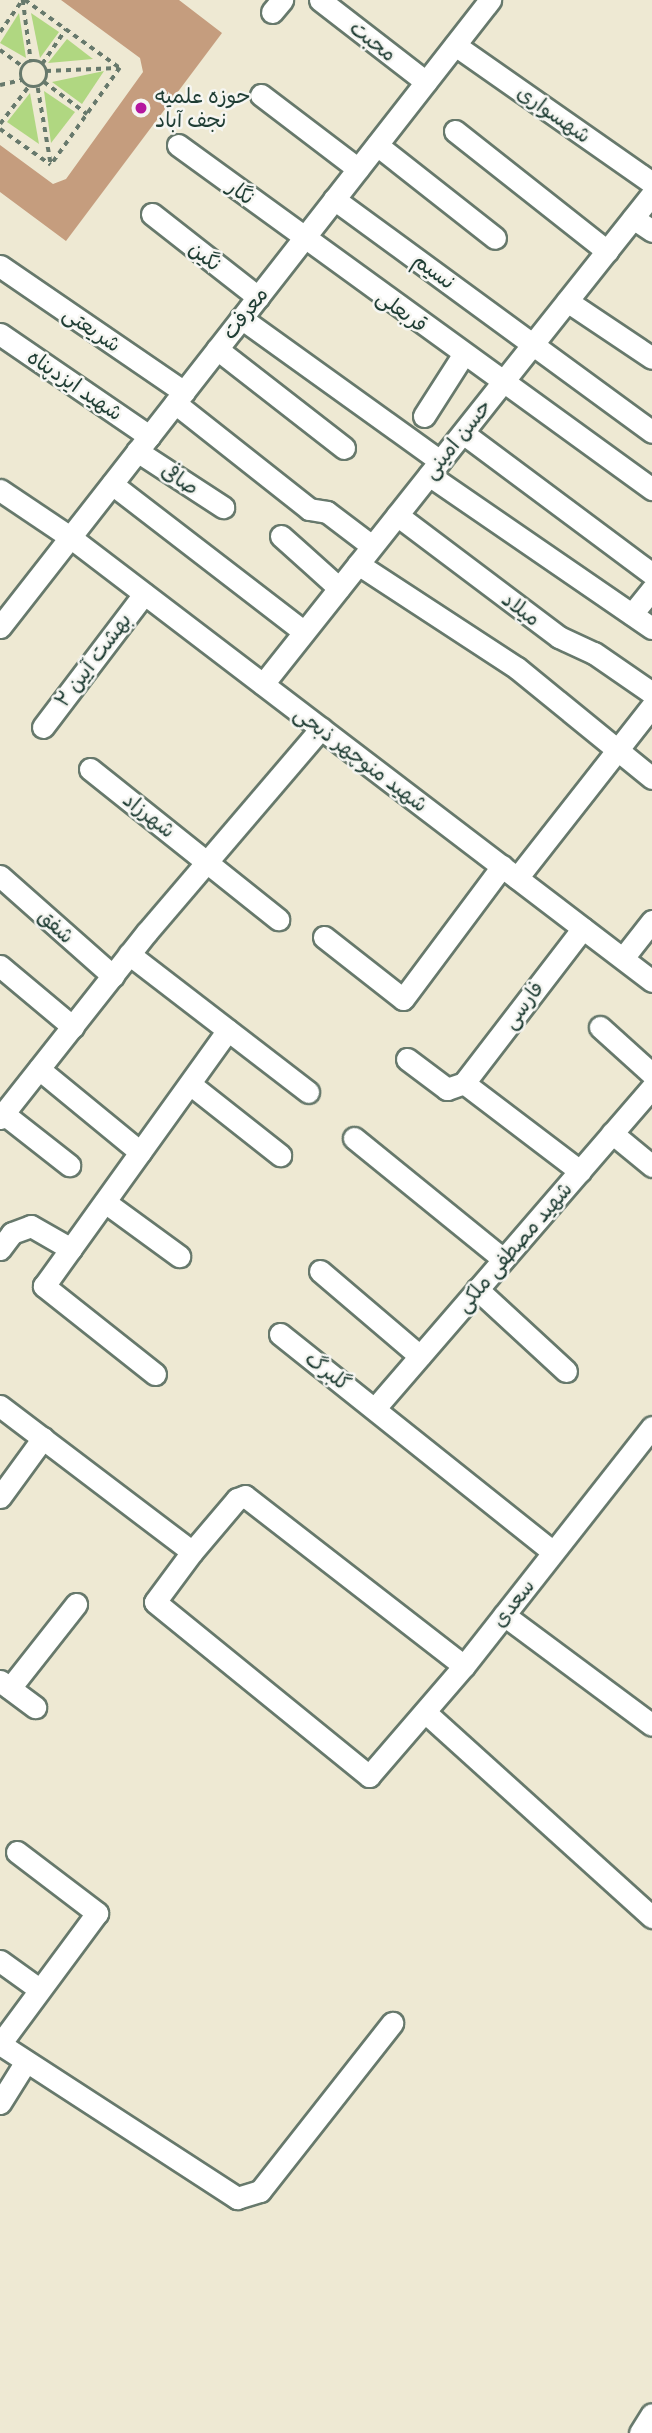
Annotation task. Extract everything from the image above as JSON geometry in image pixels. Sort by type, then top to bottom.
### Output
[{"type":"street","name":"محبت","points":[[320,0],[426,82]]},
{"type":"street","name":"معرفت","points":[[0,627],[490,0]]},
{"type":"street","name":"شهسواری","points":[[455,45],[652,183]]},
{"type":"street","points":[[261,94],[358,169]]},
{"type":"street","points":[[455,131],[607,251]]},
{"type":"street","name":"نگار","points":[[178,145],[303,239]]},
{"type":"street","points":[[377,145],[495,239]]},
{"type":"street","name":"حسن امینی","points":[[263,684],[652,194]]},
{"type":"street","name":"نسیم","points":[[334,200],[652,432]]},
{"type":"street","name":"نگین","points":[[152,214],[258,297]]},
{"type":"street","points":[[633,218],[652,231]]},
{"type":"street","name":"قربعلی","points":[[303,239],[652,489]]},
{"type":"street","name":"شریعتی","points":[[0,266],[180,397],[309,509],[327,512],[372,546]]},
{"type":"street","points":[[567,301],[652,358]]},
{"type":"street","points":[[242,318],[435,468],[652,628]]},
{"type":"street","name":"شهید ایزدپناه","points":[[0,334],[143,443]]},
{"type":"street","points":[[217,349],[344,448]]},
{"type":"street","points":[[424,416],[463,355]]},
{"type":"street","points":[[463,433],[652,574]]},
{"type":"street","name":"صافی","points":[[143,443],[223,506]]},
{"type":"street","points":[[112,484],[304,632]]},
{"type":"street","name":"شهید منوچهر ذبحی","points":[[0,490],[70,537],[652,981]]},
{"type":"street","name":"میلاد","points":[[397,515],[559,637],[594,653],[652,693]]},
{"type":"street","points":[[281,536],[339,587]]},
{"type":"street","points":[[358,564],[517,668],[652,778]]},
{"type":"street","points":[[632,614],[652,589]]},
{"type":"street","name":"بهشت آیین ۲","points":[[43,727],[144,594]]},
{"type":"street","points":[[324,937],[403,999],[509,872],[619,751],[652,706]]},
{"type":"street","points":[[69,1165],[2,1116],[129,954],[321,728]]},
{"type":"street","name":"شهرزاد","points":[[90,769],[278,919]]},
{"type":"street","name":"شفق","points":[[0,876],[113,976]]},
{"type":"street","points":[[623,958],[652,921]]},
{"type":"street","name":"فارسی","points":[[464,1083],[583,928]]},
{"type":"street","points":[[129,954],[308,1091]]},
{"type":"street","points":[[0,966],[73,1027]]},
{"type":"street","points":[[600,1027],[652,1074]]},
{"type":"street","points":[[155,1374],[44,1286],[228,1030]]},
{"type":"street","points":[[407,1059],[447,1089],[464,1083],[580,1171]]},
{"type":"street","points":[[39,1069],[141,1152]]},
{"type":"street","points":[[190,1084],[280,1155]]},
{"type":"street","name":"شهید مصطفی ملکی","points":[[376,1407],[652,1087]]},
{"type":"street","points":[[612,1133],[652,1166]]},
{"type":"street","points":[[354,1138],[503,1259]]},
{"type":"street","points":[[105,1202],[179,1256]]},
{"type":"street","points":[[0,1249],[12,1233],[31,1226],[71,1249]]},
{"type":"street","points":[[320,1271],[420,1356]]},
{"type":"street","points":[[477,1289],[566,1371]]},
{"type":"street","name":"گلبرگ","points":[[280,1334],[376,1407],[553,1552]]},
{"type":"street","points":[[0,1406],[192,1552],[237,1499],[245,1496],[464,1666]]},
{"type":"street","name":"سعدی","points":[[192,1552],[157,1597],[159,1608],[369,1776],[464,1666],[652,1427]]},
{"type":"street","points":[[0,1497],[43,1438]]},
{"type":"street","points":[[35,1707],[5,1684],[76,1604]]},
{"type":"street","points":[[504,1615],[652,1725]]},
{"type":"street","points":[[425,1712],[652,1917]]},
{"type":"street","points":[[17,1852],[97,1913],[0,2044],[25,2063],[237,2197],[250,2197],[260,2191],[392,2023]]},
{"type":"street","points":[[0,1961],[39,1989]]},
{"type":"street","points":[[0,2103],[25,2063]]},
{"type":"street","points":[[640,2433],[652,2414]]},
{"type":"path","points":[[24,0],[120,68]]},
{"type":"path","points":[[0,32],[24,0]]},
{"type":"path","points":[[24,0],[31,62]]},
{"type":"path","points":[[42,64],[66,29]]},
{"type":"path","points":[[0,50],[23,67]]},
{"type":"path","points":[[23,67],[31,62],[42,64],[47,71]]},
{"type":"path","points":[[22,80],[23,67]]},
{"type":"path","points":[[47,71],[120,68]]},
{"type":"path","points":[[51,165],[120,68]]},
{"type":"path","points":[[22,80],[29,86],[37,87],[44,82],[47,71]]},
{"type":"path","points":[[0,85],[22,80]]},
{"type":"path","points":[[44,82],[88,114]]},
{"type":"path","points":[[29,86],[0,127],[51,165]]},
{"type":"path","points":[[37,87],[51,165]]},
{"type":"green space","points":[[19,13],[26,58],[0,43]]},
{"type":"green space","points":[[31,13],[59,32],[40,58]]},
{"type":"green space","points":[[67,39],[93,59],[48,63]]},
{"type":"green space","points":[[104,71],[82,104],[52,82]]},
{"type":"green space","points":[[44,91],[75,112],[51,143]]},
{"type":"green space","points":[[30,93],[39,144],[7,122]]},
{"type":"building","name":"حوزه علمیه نجف آباد","points":[[61,0],[179,0],[222,33],[66,241],[0,192],[0,145],[53,184],[66,179],[143,72],[140,58]]},
{"type":"place","name":"حوزه علمیه نجف آباد","points":[[141,108]]}]
